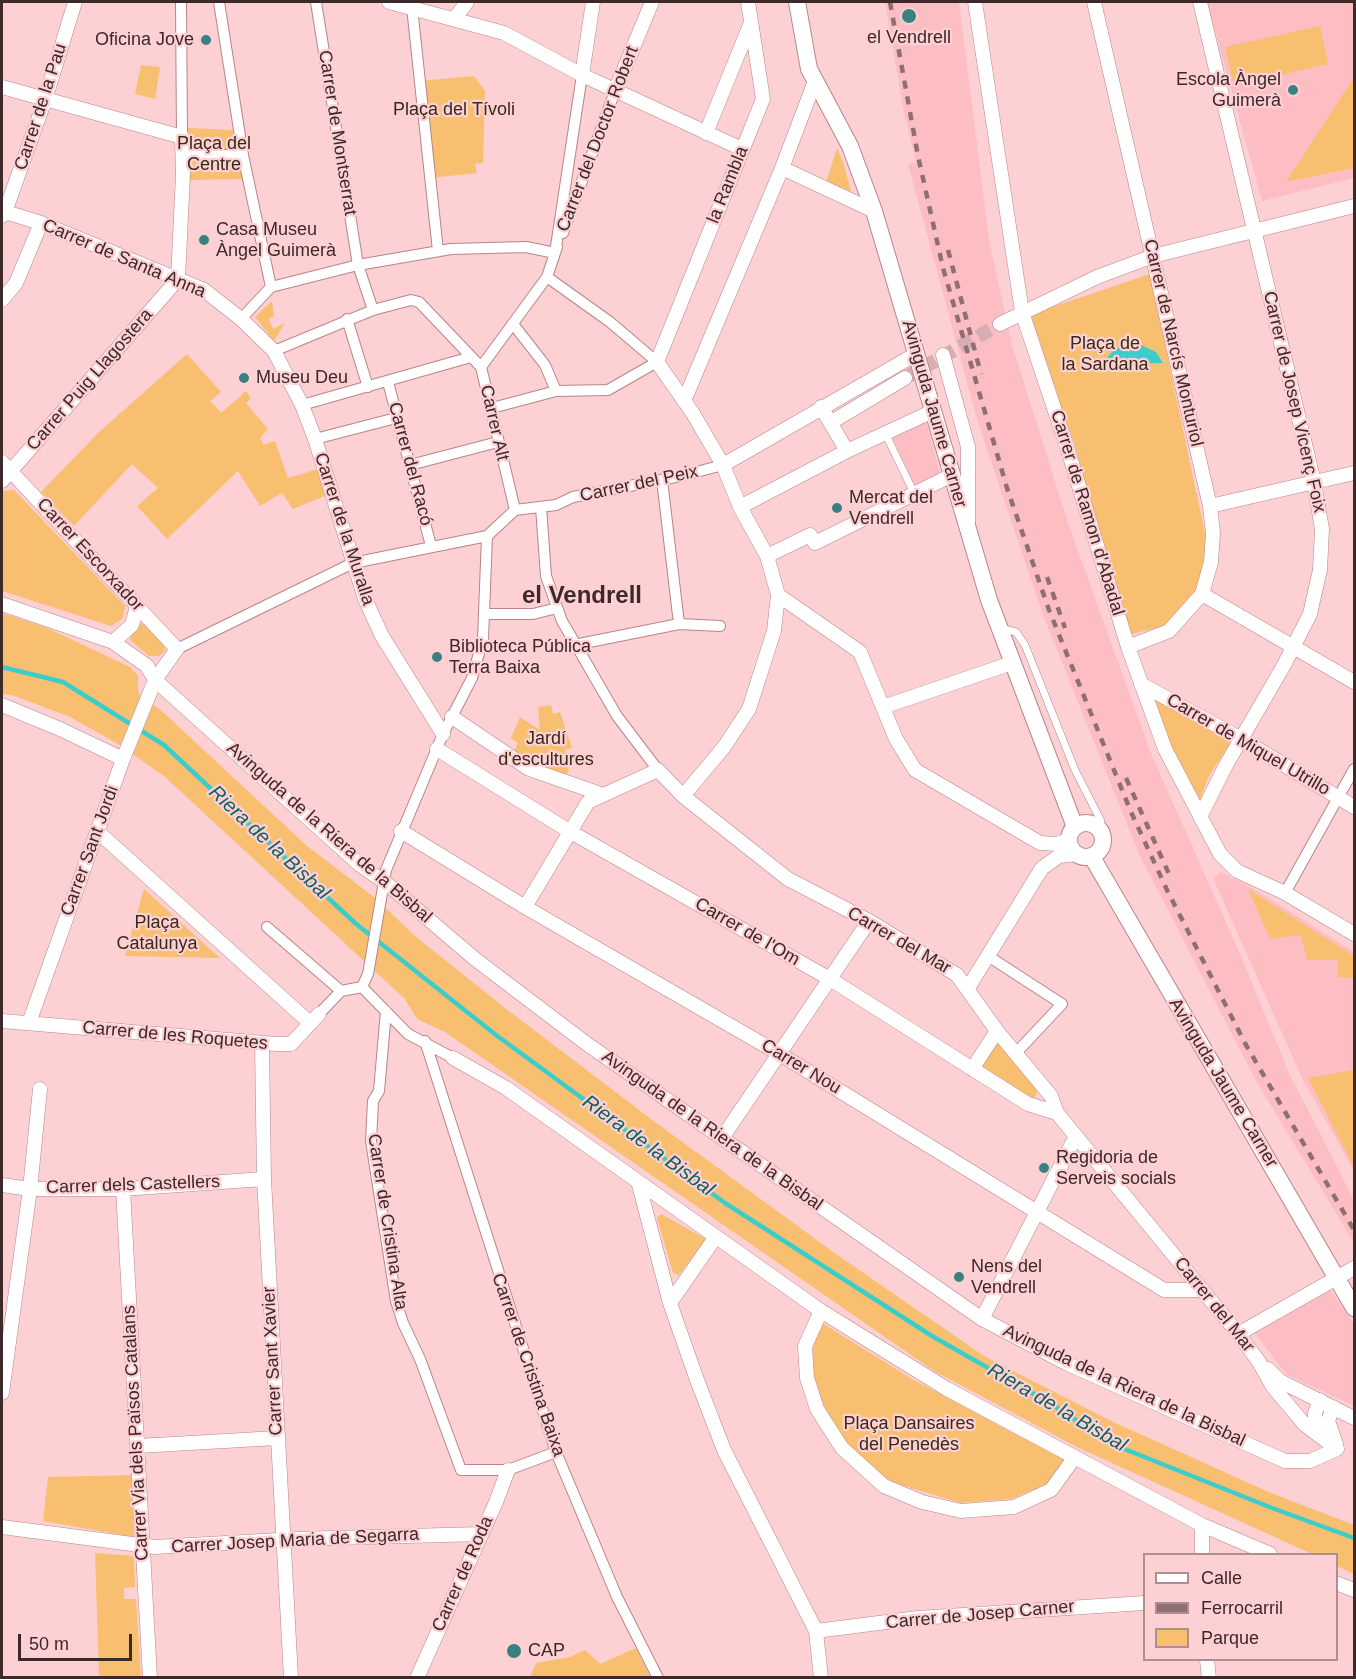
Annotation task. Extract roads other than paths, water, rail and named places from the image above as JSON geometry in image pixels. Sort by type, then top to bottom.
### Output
[{"type":"street","name":"Carrer de la Pau","points":[[3,213],[45,100],[75,2]]},
{"type":"street","points":[[178,279],[183,155],[181,2]]},
{"type":"street","points":[[219,2],[243,155],[271,287]]},
{"type":"street","name":"Carrer de Montserrat","points":[[316,2],[358,265],[373,310]]},
{"type":"street","points":[[389,2],[504,33],[582,75],[742,149]]},
{"type":"street","points":[[455,18],[467,2]]},
{"type":"street","points":[[241,319],[271,287],[358,265],[438,251],[526,247],[555,253],[593,2]]},
{"type":"street","name":"Carrer del Doctor Robert","points":[[481,367],[547,278],[615,91],[652,2]]},
{"type":"street","name":"la Rambla","points":[[657,362],[763,99],[748,2]]},
{"type":"street","name":"Avinguda Jaume Carner","points":[[796,2],[807,62],[846,137],[874,211],[967,527],[1012,663],[1078,845],[1320,1246],[1334,1278],[1354,1308]]},
{"type":"street","name":"Carrer de Ramon d'Abadal","points":[[975,2],[1022,312],[1067,447],[1128,647],[1165,749],[1220,854],[1238,871],[1285,893],[1354,934]]},
{"type":"street","name":"Carrer de Narcís Monturiol","points":[[1094,2],[1210,506],[1213,533],[1211,562],[1202,594],[1169,630],[1128,647]]},
{"type":"street","name":"Carrer de Josep Vicenç Foix","points":[[1200,2],[1314,482],[1322,529],[1320,570],[1310,614],[1200,817]]},
{"type":"street","points":[[412,7],[438,251]]},
{"type":"street","points":[[706,133],[751,23]]},
{"type":"street","points":[[684,401],[782,168],[815,81]]},
{"type":"street","points":[[2,87],[182,137]]},
{"type":"street","points":[[183,155],[243,155]]},
{"type":"street","points":[[782,168],[874,211]]},
{"type":"street","points":[[1000,324],[1097,277],[1153,256],[1354,206]]},
{"type":"street","name":"Carrer de Santa Anna","points":[[3,213],[41,223],[204,290],[241,319],[274,351]]},
{"type":"street","points":[[2,300],[16,283],[41,223]]},
{"type":"street","points":[[547,278],[610,322],[657,362],[723,465],[741,507],[767,556],[778,595],[774,631],[749,709],[724,747],[683,796]]},
{"type":"street","name":"Carrer Puig Llagostera","points":[[5,471],[178,279]]},
{"type":"street","name":"Carrer Alt","points":[[373,310],[411,300],[419,302],[481,367],[514,508]]},
{"type":"street","points":[[274,351],[373,310]]},
{"type":"street","points":[[347,319],[368,387]]},
{"type":"street","points":[[513,324],[545,365],[556,391]]},
{"type":"street","name":"Carrer de la Muralla","points":[[274,351],[302,405],[315,439],[365,599],[382,636],[443,734]]},
{"type":"street","points":[[723,465],[916,354]]},
{"type":"street","points":[[943,355],[968,447],[967,527]]},
{"type":"street","points":[[302,405],[471,357]]},
{"type":"street","points":[[492,408],[556,391],[608,390],[657,362]]},
{"type":"street","points":[[830,423],[905,378]]},
{"type":"street","name":"Carrer del Racó","points":[[388,382],[431,546]]},
{"type":"street","points":[[821,407],[847,451]]},
{"type":"street","points":[[741,507],[847,451],[933,411]]},
{"type":"street","points":[[315,439],[396,418]]},
{"type":"street","points":[[410,465],[498,442]]},
{"type":"street","name":"Carrer del Peix","points":[[514,508],[556,505],[573,497],[662,480],[723,465]]},
{"type":"street","name":"Carrer Escorxador","points":[[5,471],[177,650]]},
{"type":"street","points":[[1210,506],[1354,473]]},
{"type":"street","points":[[767,556],[810,535],[815,543],[952,476]]},
{"type":"street","points":[[662,480],[679,624]]},
{"type":"street","name":"Carrer del Mar","points":[[541,507],[546,576],[556,608],[574,645],[617,716],[658,770],[683,796],[788,879],[869,921],[950,970],[968,988],[997,1031],[1051,1096],[1057,1113],[1238,1334],[1259,1362],[1273,1387],[1305,1425],[1337,1449]]},
{"type":"street","points":[[177,650],[353,563],[491,533],[514,508]]},
{"type":"street","points":[[362,987],[368,974],[385,888],[386,870],[443,734],[472,678],[483,639],[491,533]]},
{"type":"street","points":[[1202,594],[1354,682]]},
{"type":"street","points":[[778,595],[860,652],[896,739],[915,770],[1040,843],[1078,845],[1099,851],[1102,835],[1097,827],[1086,824],[1078,845],[1042,868]]},
{"type":"street","name":"Avinguda de la Riera de la Bisbal","points":[[2,604],[113,642],[147,666],[155,680],[385,888],[475,959],[587,1044],[982,1319],[1066,1363],[1285,1461],[1310,1461],[1337,1449]]},
{"type":"street","points":[[113,642],[132,625],[137,606]]},
{"type":"street","points":[[485,614],[537,613],[556,608]]},
{"type":"street","points":[[574,645],[679,624],[720,626]]},
{"type":"street","name":"Carrer Sant Jordi","points":[[29,1023],[125,755],[155,680],[177,650]]},
{"type":"street","points":[[883,707],[1012,663]]},
{"type":"street","name":"Carrer de Miquel Utrillo","points":[[1142,684],[1241,739],[1354,807]]},
{"type":"street","points":[[2,705],[125,755]]},
{"type":"street","points":[[452,717],[529,769],[600,794]]},
{"type":"street","name":"Carrer de l'Om","points":[[437,749],[569,831],[830,979],[1028,1104],[1057,1113]]},
{"type":"street","points":[[1285,893],[1354,769]]},
{"type":"street","points":[[525,907],[588,802],[600,794],[658,770]]},
{"type":"street","points":[[97,831],[315,1018]]},
{"type":"street","name":"Carrer Nou","points":[[401,831],[525,907],[778,1053],[1164,1290],[1203,1290]]},
{"type":"street","points":[[968,988],[1042,868],[1044,863],[1040,843]]},
{"type":"street","points":[[722,1138],[869,921]]},
{"type":"street","points":[[267,927],[341,991],[362,987]]},
{"type":"street","points":[[988,956],[1062,1004],[1015,1054]]},
{"type":"street","points":[[362,987],[408,1034],[425,1041],[506,1088],[639,1185],[679,1210],[716,1239],[821,1311],[947,1389],[1202,1526],[1268,1553]]},
{"type":"street","name":"Carrer de les Roquetes","points":[[2,1021],[262,1045],[291,1044],[341,991]]},
{"type":"street","name":"Carrer de Cristina Alta","points":[[386,1011],[379,1091],[373,1101],[371,1141],[396,1301],[461,1470],[508,1470],[556,1452]]},
{"type":"street","points":[[972,1069],[997,1031]]},
{"type":"street","name":"Carrer de Cristina Baixa","points":[[425,1041],[556,1452],[617,1597],[658,1677]]},
{"type":"street","name":"Carrer Sant Xavier","points":[[262,1045],[264,1179],[291,1677]]},
{"type":"street","points":[[2,1393],[30,1189],[40,1089]]},
{"type":"street","points":[[982,1319],[1076,1136]]},
{"type":"street","name":"Carrer dels Castellers","points":[[2,1185],[30,1189],[123,1189],[264,1179]]},
{"type":"street","points":[[639,1185],[670,1303],[723,1450],[816,1630],[821,1677]]},
{"type":"street","name":"Carrer Via dels Països Catalans","points":[[123,1189],[150,1677]]},
{"type":"street","points":[[670,1303],[716,1239]]},
{"type":"street","points":[[1238,1334],[1354,1268]]},
{"type":"street","points":[[821,1311],[805,1346],[807,1378],[817,1409],[842,1448],[885,1486],[922,1502],[961,1511],[1014,1507],[1051,1490],[1074,1457]]},
{"type":"street","name":"Carrer del Mar","points":[[1259,1362],[1280,1381],[1354,1418]]},
{"type":"street","points":[[1327,1404],[1328,1421],[1337,1449]]},
{"type":"street","points":[[138,1446],[278,1438]]},
{"type":"street","name":"Carrer de Roda","points":[[417,1677],[508,1470]]},
{"type":"street","points":[[1202,1526],[1202,1553]]},
{"type":"street","name":"Carrer Josep Maria de Segarra","points":[[2,1527],[154,1547],[282,1540],[481,1534]]},
{"type":"street","points":[[1338,1583],[1353,1590]]},
{"type":"street","name":"Carrer de Josep Carner","points":[[816,1630],[918,1618],[1143,1602]]},
{"type":"street","points":[[1208,1661],[1209,1677]]},
{"type":"lane","points":[[885,433],[914,493]]},
{"type":"lane","points":[[1000,628],[1016,632],[1025,645],[1075,770],[1101,821],[1097,827]]},
{"type":"water","points":[[1131,343],[1156,352],[1163,363],[1101,364],[1115,349]]},
{"type":"waterway","name":"Riera de la Bisbal","points":[[2,667],[63,682],[164,745],[355,923],[496,1035],[725,1203],[932,1336],[1053,1405],[1112,1444],[1354,1538]]},
{"type":"tunnel","points":[[905,378],[1000,324]]},
{"type":"railway","points":[[890,2],[918,156],[943,268],[1007,488],[1049,610],[1131,812],[1167,890],[1246,1045],[1354,1230]]},
{"type":"railway","points":[[948,250],[981,374]]},
{"type":"railway","points":[[1047,577],[1065,628]]},
{"type":"railway","points":[[1126,778],[1169,874]]},
{"type":"place","name":"el Vendrell","points":[[909,16]]},
{"type":"place","name":"Oficina Jove","points":[[206,40]]},
{"type":"place","name":"Escola Àngel Guimerà","points":[[1293,90]]},
{"type":"place","name":"Casa Museu Àngel Guimerà","points":[[204,240]]},
{"type":"place","name":"Museu Deu","points":[[244,378]]},
{"type":"place","name":"Mercat del Vendrell","points":[[837,508]]},
{"type":"place","name":"Biblioteca Pública Terra Baixa","points":[[437,657]]},
{"type":"place","name":"Regidoria de Serveis socials","points":[[1044,1168]]},
{"type":"place","name":"Nens del Vendrell","points":[[959,1277]]},
{"type":"place","name":"CAP","points":[[514,1651]]},
{"type":"district","name":"el Vendrell","points":[[582,596]]},
{"type":"park label","name":"Plaça del Tívoli","points":[[454,110]]},
{"type":"park label","name":"Plaça del Centre","points":[[214,154]]},
{"type":"park label","name":"Plaça de la Sardana","points":[[1105,354]]},
{"type":"park label","name":"Jardí d'escultures","points":[[546,750]]},
{"type":"park label","name":"Plaça Catalunya","points":[[157,933]]},
{"type":"park label","name":"Plaça Dansaires del Penedès","points":[[909,1434]]}]
